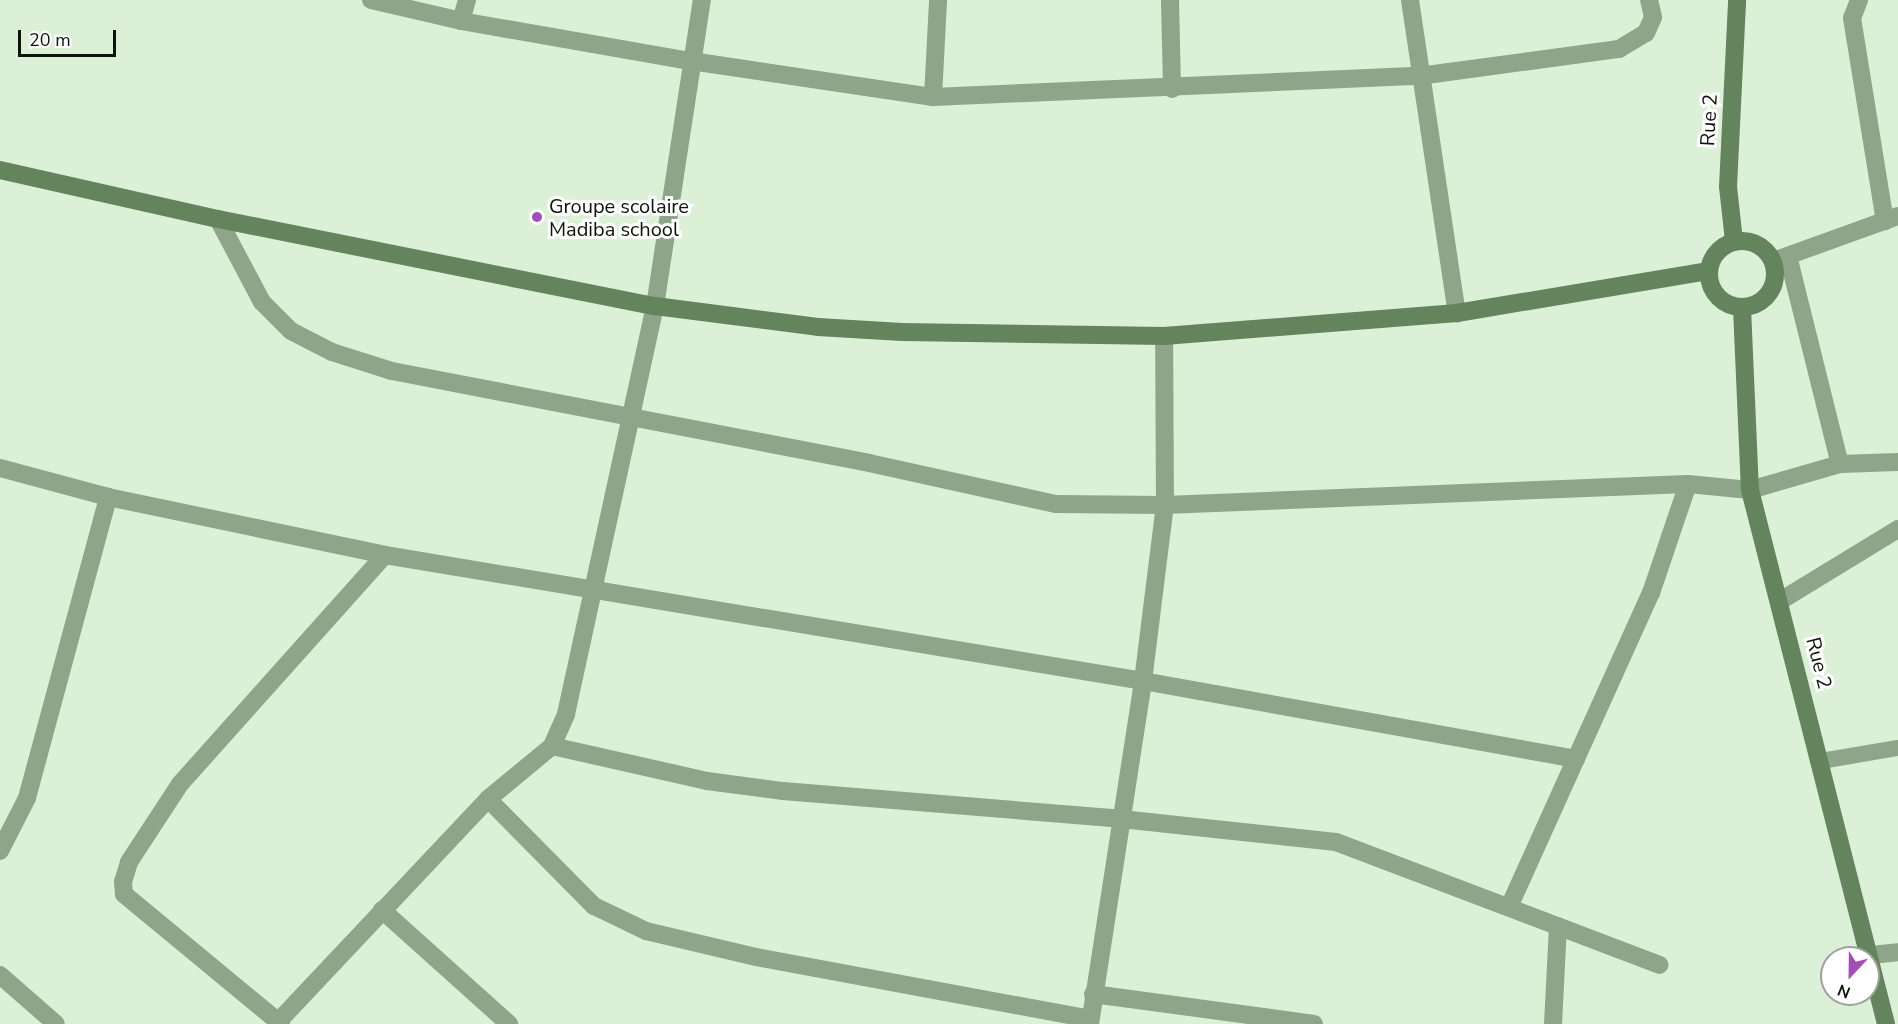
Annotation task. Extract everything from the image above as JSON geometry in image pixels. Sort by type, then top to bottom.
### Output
[{"type":"street","points":[[371,0],[461,21],[691,62],[933,97],[1172,89],[1419,76],[1619,49],[1646,33],[1653,17],[1649,0]]},
{"type":"street","points":[[461,21],[466,0]]},
{"type":"street","points":[[385,555],[180,784],[129,862],[123,882],[124,894],[278,1023],[488,799],[552,746],[566,714],[595,592],[655,306],[702,0]]},
{"type":"street","points":[[933,97],[938,0]]},
{"type":"street","points":[[1170,0],[1172,89]]},
{"type":"street","points":[[1410,0],[1419,76],[1457,314]]},
{"type":"street","name":"Rue 2","points":[[1734,241],[1728,188],[1737,0]]},
{"type":"street","points":[[1781,258],[1891,218],[1852,18],[1859,0]]},
{"type":"street","points":[[0,170],[218,219],[655,306],[818,327],[902,332],[1164,336],[1457,314],[1708,272]]},
{"type":"street","points":[[218,219],[262,302],[291,331],[332,352],[392,371],[631,416],[1056,504],[1165,505],[1688,484],[1750,490],[1840,464],[1898,462]]},
{"type":"street","points":[[1781,258],[1770,293],[1763,301],[1742,308],[1721,301],[1709,282],[1708,272],[1713,256],[1734,241],[1749,241],[1781,258],[1840,464]]},
{"type":"street","name":"Rue 2","points":[[1742,308],[1750,490],[1869,946]]},
{"type":"street","points":[[488,799],[594,906],[646,932],[756,957],[1090,1021],[1143,681],[1165,505],[1164,336]]},
{"type":"street","points":[[0,468],[108,497],[385,555],[595,592],[1143,681],[1576,759]]},
{"type":"street","points":[[1509,907],[1651,592],[1688,484]]},
{"type":"street","points":[[0,851],[27,798],[108,497]]},
{"type":"street","points":[[1780,601],[1898,529]]},
{"type":"street","points":[[552,746],[707,781],[783,791],[1121,819],[1336,842],[1659,965]]},
{"type":"street","points":[[382,910],[509,1024]]},
{"type":"street","points":[[1553,1024],[1558,926]]},
{"type":"street","points":[[1880,954],[1898,952]]},
{"type":"street","points":[[0,975],[56,1024]]},
{"type":"street","points":[[1093,994],[1314,1024]]},
{"type":"street","name":"Rue 2","points":[[1880,996],[1886,1024]]},
{"type":"lane","points":[[1821,761],[1898,748]]},
{"type":"place","name":"Groupe scolaire Madiba school","points":[[537,217]]}]
